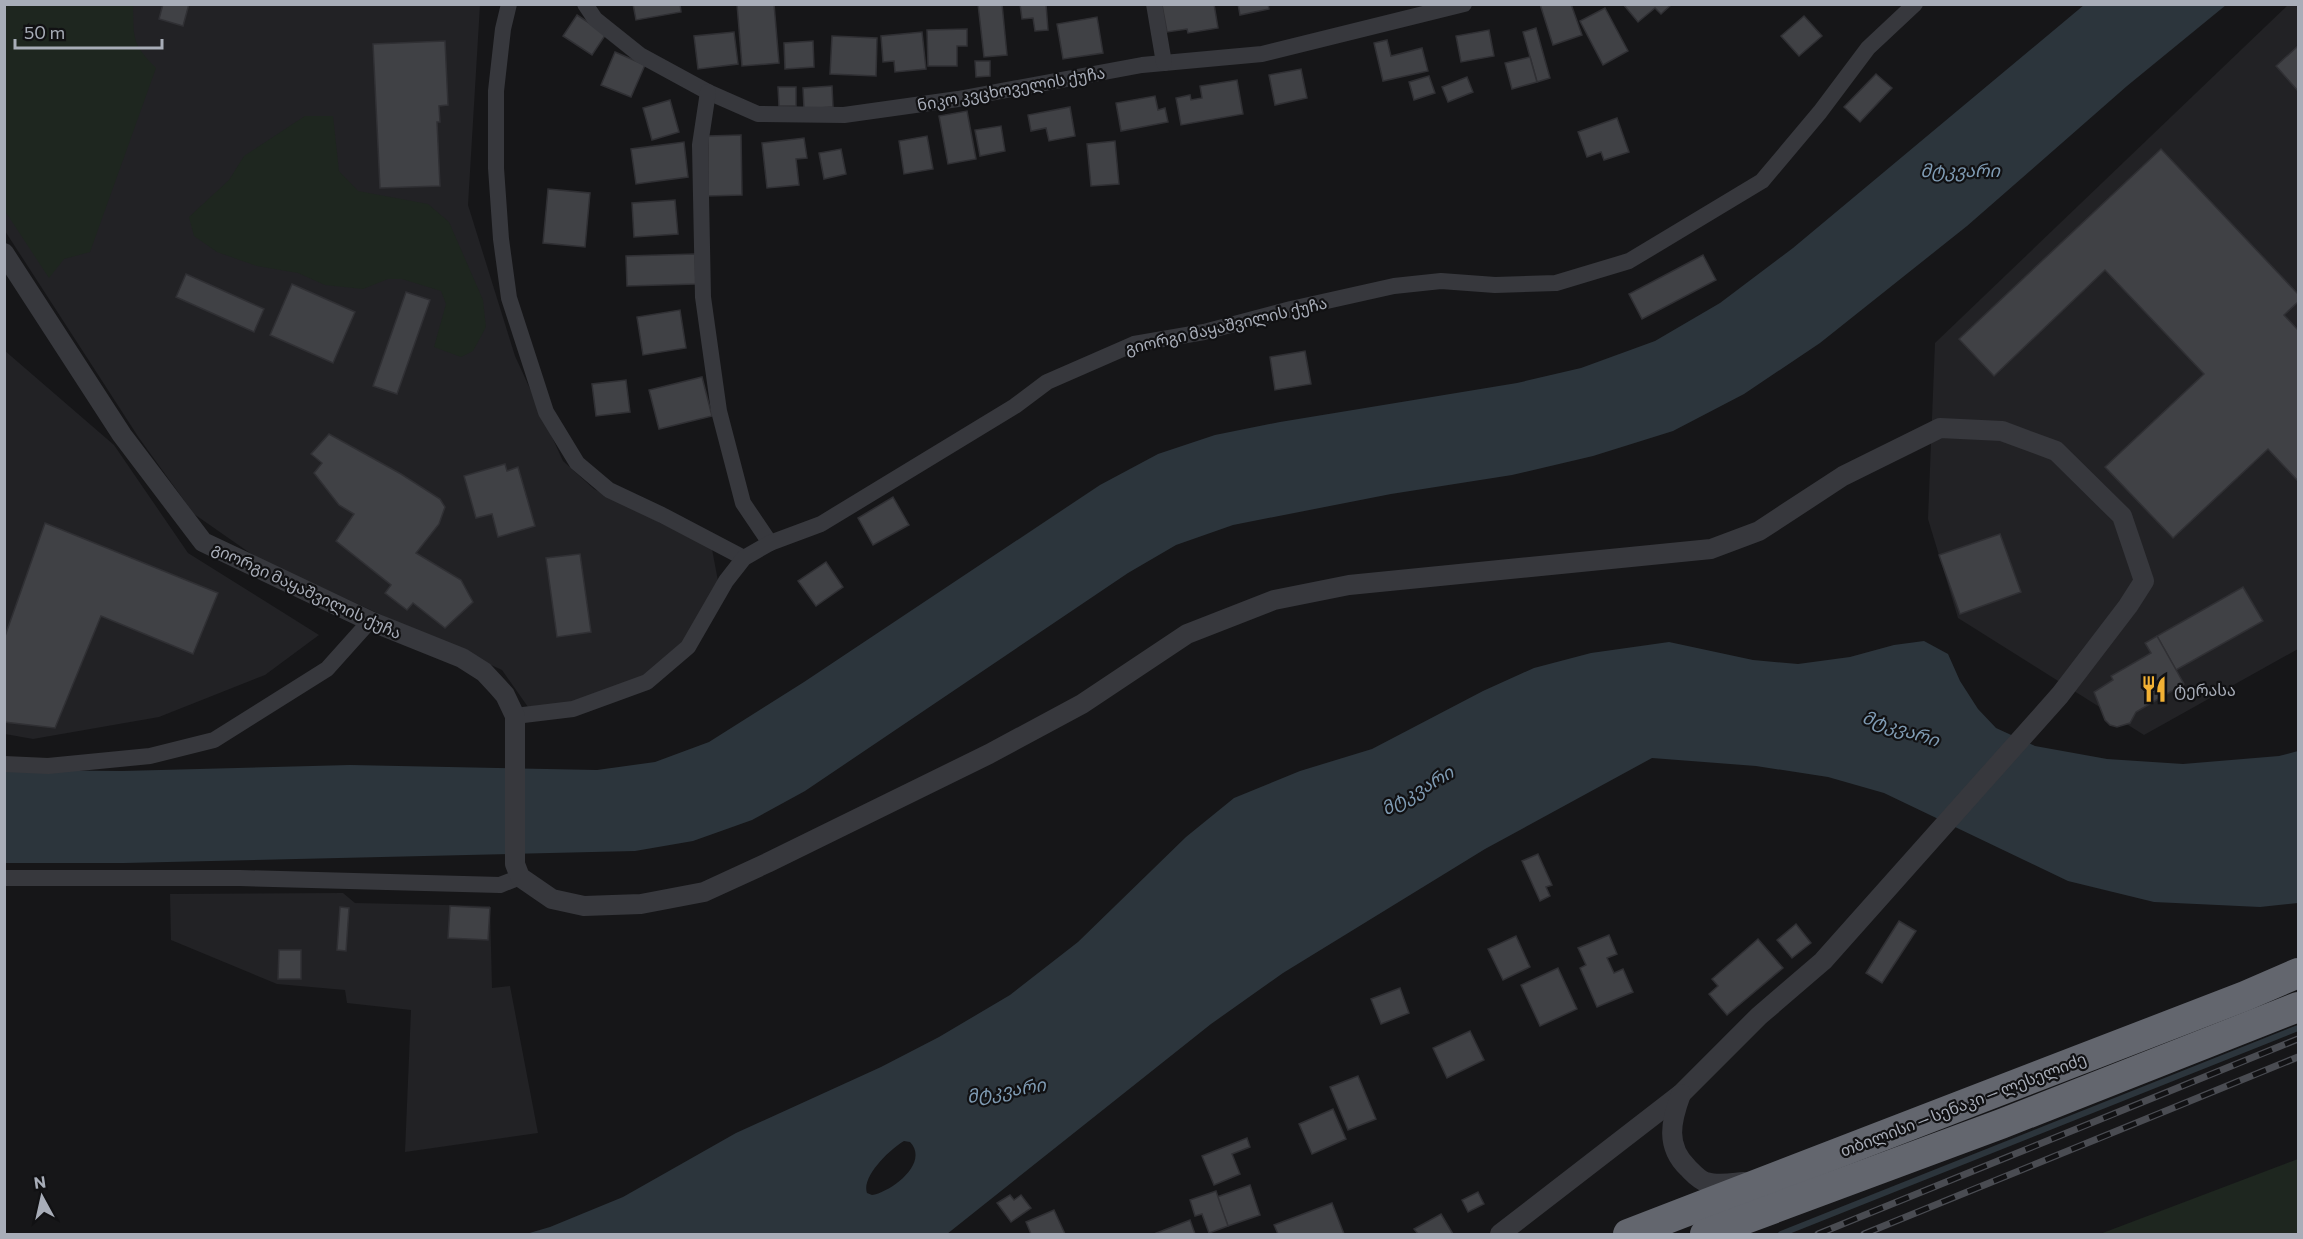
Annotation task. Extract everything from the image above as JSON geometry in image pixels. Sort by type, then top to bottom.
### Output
[{"type":"highway","name":"თბილისი — სენაკი — ლესელიძე","points":[[1628,1234],[2245,996],[2298,973]]},
{"type":"highway","name":"თბილისი — სენაკი — ლესელიძე","points":[[1705,1234],[2001,1124],[2298,1007]]},
{"type":"street","points":[[509,4],[503,29],[496,91],[496,168],[501,239],[509,298],[546,412],[577,463],[609,490],[744,558]]},
{"type":"street","name":"ნიკო კვცხოველის ქუჩა","points":[[585,4],[595,19],[640,55],[708,92],[758,114],[844,115],[958,99],[1164,63],[1262,54],[1464,4]]},
{"type":"street","points":[[1154,4],[1164,63]]},
{"type":"street","name":"გიორგი მაყაშვილის ქუჩა","points":[[515,716],[573,709],[647,682],[688,647],[726,581],[744,558],[770,543],[822,524],[1015,406],[1047,382],[1134,344],[1204,332],[1291,309],[1394,286],[1441,281],[1495,285],[1557,283],[1629,261],[1762,181],[1820,112],[1868,48],[1915,4]]},
{"type":"street","points":[[708,92],[700,145],[703,297],[718,411],[743,503],[770,543]]},
{"type":"street","name":"გიორგი მაყაშვილის ქუჩა","points":[[4,253],[122,435],[203,542],[370,621],[462,658],[484,672],[505,695],[515,716],[518,870]]},
{"type":"street","points":[[4,878],[240,878],[500,885],[518,870],[552,899],[584,906],[641,904],[704,892],[989,754],[1082,704],[1187,634],[1274,600],[1348,585],[1711,549],[1759,531],[1844,476],[1940,428],[2002,431],[2056,451],[2122,516],[2144,580],[2128,606],[2060,695],[1822,960],[1759,1016],[1681,1094],[1500,1234]]},
{"type":"street","points":[[4,764],[48,766],[150,756],[214,740],[327,669],[370,621]]},
{"type":"street","points":[[1681,1094],[1672,1118],[1672,1136],[1681,1162],[1705,1182],[1719,1184],[1766,1181]]},
{"type":"shaded area","points":[[4,5],[133,5],[138,46],[156,68],[90,252],[64,259],[49,278],[5,211]]},
{"type":"shaded area","points":[[5,5],[480,5],[468,205],[515,356],[563,461],[594,489],[712,549],[718,581],[687,641],[648,678],[576,703],[528,707],[502,670],[257,558],[194,514],[139,438],[5,231]]},
{"type":"shaded area","points":[[2288,5],[2298,5],[2298,649],[2144,735],[1958,618],[1928,519],[1935,343]]},
{"type":"shaded area","points":[[305,116],[333,116],[339,171],[358,191],[428,204],[449,222],[483,300],[486,327],[473,351],[461,357],[434,347],[446,304],[441,291],[402,279],[388,279],[363,289],[325,285],[298,273],[257,266],[217,252],[194,236],[189,217],[229,180],[244,156]]},
{"type":"shaded area","points":[[4,350],[114,445],[188,553],[319,635],[265,675],[159,717],[33,739],[5,734]]},
{"type":"shaded area","points":[[343,893],[355,903],[490,906],[492,988],[510,986],[538,1133],[405,1152],[411,1010],[347,1003],[345,990],[277,984],[171,940],[170,894]]},
{"type":"shaded area","points":[[2298,1159],[2298,1234],[2100,1234]]},
{"type":"water","name":"მტკვარი","points":[[2084,5],[2226,5],[2127,86],[1967,226],[1820,343],[1744,394],[1673,431],[1593,456],[1512,475],[1391,494],[1233,525],[1176,545],[1128,573],[805,791],[752,820],[693,841],[635,851],[124,863],[5,863],[4,770],[122,771],[350,765],[597,770],[655,762],[709,742],[804,682],[1100,485],[1158,454],[1215,435],[1280,422],[1517,383],[1581,368],[1655,341],[1720,303],[1793,248]]},
{"type":"water","points":[[1924,641],[1948,654],[1960,681],[1978,709],[1996,728],[2035,746],[2107,759],[2183,764],[2279,756],[2298,751],[2298,903],[2260,907],[2154,902],[2068,881],[1884,793],[1828,777],[1756,766],[1652,758],[1485,849],[1283,973],[1211,1024],[947,1234],[526,1234],[550,1227],[623,1197],[736,1133],[881,1067],[939,1037],[1010,995],[1078,942],[1186,837],[1234,798],[1300,771],[1372,749],[1483,691],[1534,668],[1591,653],[1669,642],[1753,660],[1798,664],[1850,657],[1894,645]],"holes":[[[904,1141],[910,1142],[915,1150],[915,1159],[906,1175],[880,1193],[872,1195],[867,1193],[868,1179],[878,1164],[898,1145]]]},
{"type":"building","points":[[163,4],[189,4],[183,26],[159,19]]},
{"type":"building","points":[[633,4],[680,4],[681,12],[636,20]]},
{"type":"building","points":[[737,4],[774,4],[779,63],[742,66]]},
{"type":"building","points":[[978,4],[1002,4],[1007,55],[984,57]]},
{"type":"building","points":[[1020,4],[1046,4],[1048,30],[1035,31],[1033,18],[1022,19]]},
{"type":"building","points":[[1214,4],[1218,28],[1188,33],[1187,29],[1167,32],[1162,5]]},
{"type":"building","points":[[1238,4],[1268,4],[1269,9],[1240,15]]},
{"type":"building","points":[[1540,4],[1571,4],[1582,35],[1553,45]]},
{"type":"building","points":[[1623,4],[1672,4],[1661,14],[1655,8],[1638,22]]},
{"type":"building","points":[[1605,8],[1628,51],[1603,65],[1580,21]]},
{"type":"building","points":[[577,15],[606,34],[592,55],[563,36]]},
{"type":"building","points":[[1804,16],[1822,36],[1799,56],[1781,36]]},
{"type":"building","points":[[1097,17],[1103,53],[1063,59],[1057,24]]},
{"type":"building","points":[[1536,28],[1550,78],[1537,82],[1523,32]]},
{"type":"building","points":[[967,29],[967,46],[957,46],[957,66],[928,66],[927,30]]},
{"type":"building","points":[[1489,30],[1494,56],[1461,62],[1456,36]]},
{"type":"building","points":[[734,32],[738,64],[698,69],[694,36]]},
{"type":"building","points":[[922,32],[926,69],[895,72],[894,61],[883,62],[881,36]]},
{"type":"building","points":[[832,36],[877,38],[876,76],[830,74]]},
{"type":"building","points":[[1387,40],[1391,56],[1422,48],[1428,71],[1383,81],[1374,43]]},
{"type":"building","points":[[445,41],[448,105],[439,106],[440,122],[437,122],[440,186],[380,188],[373,44]]},
{"type":"building","points":[[813,41],[814,67],[785,69],[784,43]]},
{"type":"building","points":[[2298,46],[2298,91],[2276,66]]},
{"type":"building","points":[[615,52],[645,65],[631,97],[601,85]]},
{"type":"building","points":[[1530,57],[1537,82],[1512,89],[1505,63]]},
{"type":"building","points":[[975,61],[990,61],[990,76],[976,77]]},
{"type":"building","points":[[1301,69],[1307,98],[1275,105],[1269,75]]},
{"type":"building","points":[[1876,74],[1892,88],[1860,122],[1844,107]]},
{"type":"building","points":[[1429,76],[1435,93],[1414,100],[1409,82]]},
{"type":"building","points":[[1467,77],[1473,92],[1448,102],[1442,87]]},
{"type":"building","points":[[1237,80],[1243,114],[1181,125],[1176,98],[1190,95],[1191,100],[1202,98],[1200,86]]},
{"type":"building","points":[[832,86],[833,107],[804,109],[803,88]]},
{"type":"building","points":[[778,87],[796,87],[796,106],[779,106]]},
{"type":"building","points":[[1155,96],[1158,110],[1165,108],[1168,122],[1121,131],[1116,103]]},
{"type":"building","points":[[670,100],[679,132],[652,140],[643,108]]},
{"type":"building","points":[[1070,107],[1075,136],[1049,141],[1046,128],[1031,131],[1028,115]]},
{"type":"building","points":[[967,111],[976,159],[948,164],[939,116]]},
{"type":"building","points":[[1617,118],[1629,152],[1604,160],[1601,152],[1587,157],[1578,132]]},
{"type":"building","points":[[1001,126],[1005,151],[980,156],[975,130]]},
{"type":"building","points":[[741,135],[742,195],[708,196],[708,136]]},
{"type":"building","points":[[927,136],[933,169],[904,174],[899,141]]},
{"type":"building","points":[[804,138],[807,158],[796,159],[799,185],[767,188],[762,143]]},
{"type":"building","points":[[1115,141],[1119,184],[1091,186],[1087,144]]},
{"type":"building","points":[[684,142],[688,177],[636,184],[631,149]]},
{"type":"building","points":[[841,149],[846,174],[824,179],[819,153]]},
{"type":"building","points":[[2161,149],[2298,294],[2298,302],[2284,315],[2298,330],[2298,481],[2268,449],[2173,538],[2105,467],[2204,374],[2105,270],[1994,376],[1959,339]]},
{"type":"building","points":[[548,189],[590,193],[585,247],[543,243]]},
{"type":"building","points":[[675,200],[678,234],[634,237],[632,203]]},
{"type":"building","points":[[695,254],[696,284],[627,286],[626,256]]},
{"type":"building","points":[[1703,255],[1716,280],[1642,319],[1629,294]]},
{"type":"building","points":[[186,274],[264,309],[254,332],[176,297]]},
{"type":"building","points":[[292,284],[355,312],[333,363],[270,335]]},
{"type":"building","points":[[406,292],[430,300],[397,394],[373,386]]},
{"type":"building","points":[[680,310],[686,348],[643,355],[637,317]]},
{"type":"building","points":[[1305,351],[1311,384],[1275,390],[1270,357]]},
{"type":"building","points":[[702,377],[712,416],[659,429],[649,390]]},
{"type":"building","points":[[626,380],[630,412],[596,416],[592,384]]},
{"type":"building","points":[[329,434],[401,474],[440,499],[445,507],[439,524],[416,553],[461,580],[473,602],[445,628],[413,603],[407,610],[385,593],[391,585],[336,541],[354,514],[339,505],[314,473],[322,463],[311,454]]},
{"type":"building","points":[[505,464],[507,471],[518,467],[535,526],[498,537],[492,514],[476,518],[464,476]]},
{"type":"building","points":[[893,497],[909,525],[873,545],[858,518]]},
{"type":"building","points":[[45,523],[218,593],[193,654],[101,616],[55,728],[4,722],[4,639]]},
{"type":"building","points":[[2000,534],[2021,592],[1960,614],[1939,555]]},
{"type":"building","points":[[580,554],[591,632],[557,637],[546,558]]},
{"type":"building","points":[[826,562],[843,587],[816,606],[798,581]]},
{"type":"building","points":[[2243,587],[2263,621],[2176,670],[2157,636]]},
{"type":"building","points":[[2157,636],[2184,684],[2136,712],[2130,723],[2117,727],[2110,725],[2105,720],[2094,692],[2113,680],[2111,676],[2151,653],[2145,643]]},
{"type":"building","points":[[1538,854],[1552,885],[1546,887],[1550,896],[1540,901],[1522,861]]},
{"type":"building","points":[[450,906],[490,908],[488,940],[448,938]]},
{"type":"building","points":[[340,907],[349,908],[346,951],[337,950]]},
{"type":"building","points":[[1899,921],[1916,931],[1882,983],[1866,973]]},
{"type":"building","points":[[1796,924],[1811,943],[1792,958],[1777,940]]},
{"type":"building","points":[[1609,935],[1617,954],[1607,958],[1614,973],[1623,969],[1633,992],[1597,1007],[1580,968],[1586,965],[1578,948]]},
{"type":"building","points":[[1516,936],[1530,967],[1503,980],[1488,949]]},
{"type":"building","points":[[1758,939],[1783,968],[1727,1015],[1709,994],[1718,986],[1712,979]]},
{"type":"building","points":[[279,950],[301,950],[301,979],[278,979]]},
{"type":"building","points":[[1558,968],[1577,1009],[1540,1026],[1521,985]]},
{"type":"building","points":[[1400,988],[1409,1013],[1381,1024],[1371,999]]},
{"type":"building","points":[[1470,1031],[1484,1060],[1447,1078],[1433,1048]]},
{"type":"building","points":[[1358,1076],[1376,1119],[1348,1130],[1330,1087]]},
{"type":"building","points":[[1333,1109],[1346,1139],[1312,1154],[1299,1124]]},
{"type":"building","points":[[1247,1138],[1250,1147],[1232,1154],[1240,1174],[1214,1185],[1202,1156]]},
{"type":"building","points":[[1250,1185],[1260,1215],[1228,1226],[1217,1197]]},
{"type":"building","points":[[1216,1191],[1228,1226],[1209,1233],[1202,1214],[1195,1216],[1190,1200]]},
{"type":"building","points":[[1478,1192],[1484,1204],[1468,1212],[1462,1200]]},
{"type":"building","points":[[1010,1195],[1014,1200],[1021,1195],[1031,1208],[1011,1222],[997,1203]]},
{"type":"building","points":[[1332,1203],[1344,1234],[1278,1234],[1274,1225]]},
{"type":"building","points":[[1054,1210],[1065,1234],[1031,1234],[1026,1222]]},
{"type":"building","points":[[1441,1214],[1453,1234],[1418,1234],[1414,1229]]},
{"type":"building","points":[[1190,1220],[1195,1234],[1154,1234]]},
{"type":"waterway","points":[[1781,1234],[2298,1028]]},
{"type":"railway","points":[[1818,1234],[2298,1039]]},
{"type":"railway","points":[[1864,1234],[2298,1057]]},
{"type":"place","name":"ტერასა","points":[[2154,689]]}]
